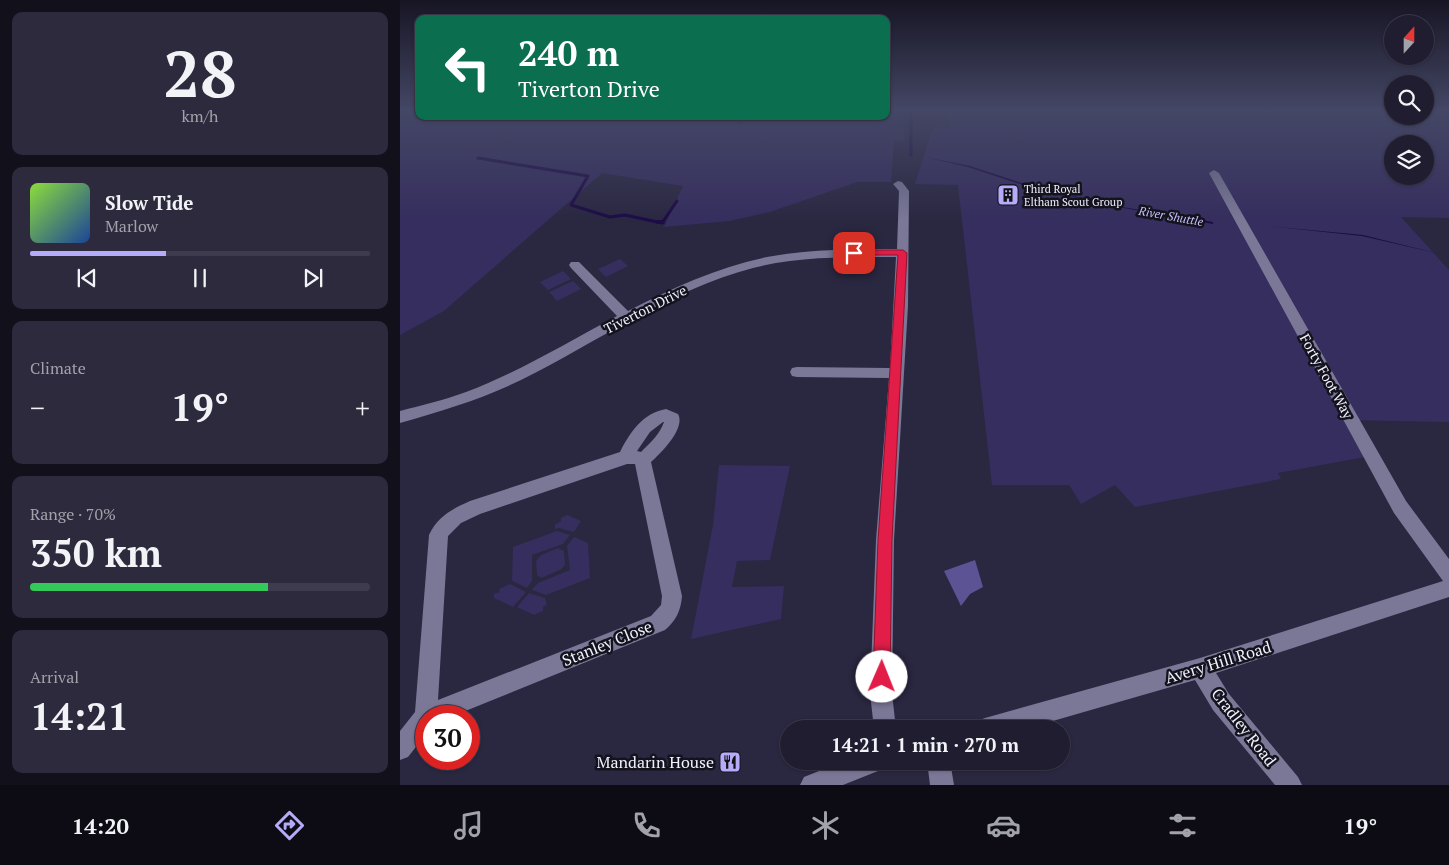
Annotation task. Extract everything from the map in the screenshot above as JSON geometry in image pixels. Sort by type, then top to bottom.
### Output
[{"type":"street","name":"Forty Foot Way","points":[[1214,173],[1446,588]]},
{"type":"street","points":[[884,720],[881,693],[885,540],[897,373],[903,253],[904,190],[898,184]]},
{"type":"street","name":"Tiverton Drive","points":[[400,417],[483,391],[676,292],[749,265],[821,253],[903,253]]},
{"type":"street","points":[[575,264],[627,318]]},
{"type":"street","points":[[797,372],[897,373]]},
{"type":"street","name":"Stanley Close","points":[[635,459],[672,596],[671,610],[666,617],[658,623],[426,716],[438,535],[441,529],[456,517],[476,508],[635,459]]},
{"type":"street","name":"Avery Hill Road","points":[[1017,720],[1200,668],[1446,588]]},
{"type":"street","name":"Cradley Road","points":[[1200,668],[1221,702],[1290,785]]},
{"type":"street","name":"Stanley Close","points":[[400,749],[415,730]]},
{"type":"street","points":[[812,785],[851,770]]},
{"type":"street","points":[[940,770],[942,785]]},
{"type":"shaded area","points":[[400,147],[894,147],[891,182],[857,182],[770,212],[730,221],[664,227],[683,186],[602,173],[444,311],[400,335]]},
{"type":"shaded area","points":[[927,147],[1384,147],[1384,185],[1434,185],[1434,147],[1449,147],[1449,218],[1401,217],[1449,270],[1449,422],[1345,420],[1365,457],[1278,473],[1281,479],[1135,507],[1115,485],[1081,504],[1069,485],[992,485],[958,185],[915,184]]},
{"type":"shaded area","points":[[620,259],[628,266],[606,277],[598,269]]},
{"type":"shaded area","points":[[563,271],[571,279],[548,290],[540,282]]},
{"type":"shaded area","points":[[573,281],[581,289],[557,301],[549,292]]},
{"type":"shaded area","points":[[719,465],[790,466],[770,560],[737,561],[732,587],[784,586],[781,619],[691,639],[713,525]]},
{"type":"shaded area","points":[[567,515],[581,521],[574,532],[559,528],[555,529],[555,525],[561,521],[561,518]]},
{"type":"shaded area","points":[[557,531],[570,535],[563,544],[532,555],[532,581],[527,588],[512,581],[513,547]]},
{"type":"shaded area","points":[[574,537],[588,543],[590,578],[546,595],[532,590],[538,583],[570,570],[567,546]]},
{"type":"shaded area","points":[[558,548],[564,551],[565,565],[560,570],[541,578],[537,575],[536,561],[541,555]]},
{"type":"shaded area","points":[[975,560],[983,587],[970,594],[961,606],[944,571]]},
{"type":"shaded area","points":[[510,584],[526,592],[513,607],[494,598],[494,594],[500,592],[499,589]]},
{"type":"shaded area","points":[[529,593],[545,598],[547,605],[543,607],[543,611],[534,615],[517,607]]},
{"type":"water","name":"River Shuttle","points":[[925,157],[970,166],[1031,186],[1116,206],[1213,222],[1213,224],[1118,207],[1029,187],[968,167]]},
{"type":"water","points":[[1257,225],[1363,235],[1440,254],[1362,236]]},
{"type":"waterway","points":[[911,147],[911,155]]},
{"type":"waterway","name":"River Shuttle","points":[[478,158],[588,176],[571,205],[610,217],[625,215],[663,222]]},
{"type":"waterway","name":"River Shuttle","points":[[663,222],[677,201]]},
{"type":"waterway","name":"River Shuttle","points":[[658,222],[663,222]]},
{"type":"place","name":"Third Royal Eltham Scout Group","points":[[1008,195]]},
{"type":"place","name":"Mandarin House","points":[[730,762]]},
{"type":"route","points":[[854,253],[903,253],[895,406],[885,540],[882,677]]}]
